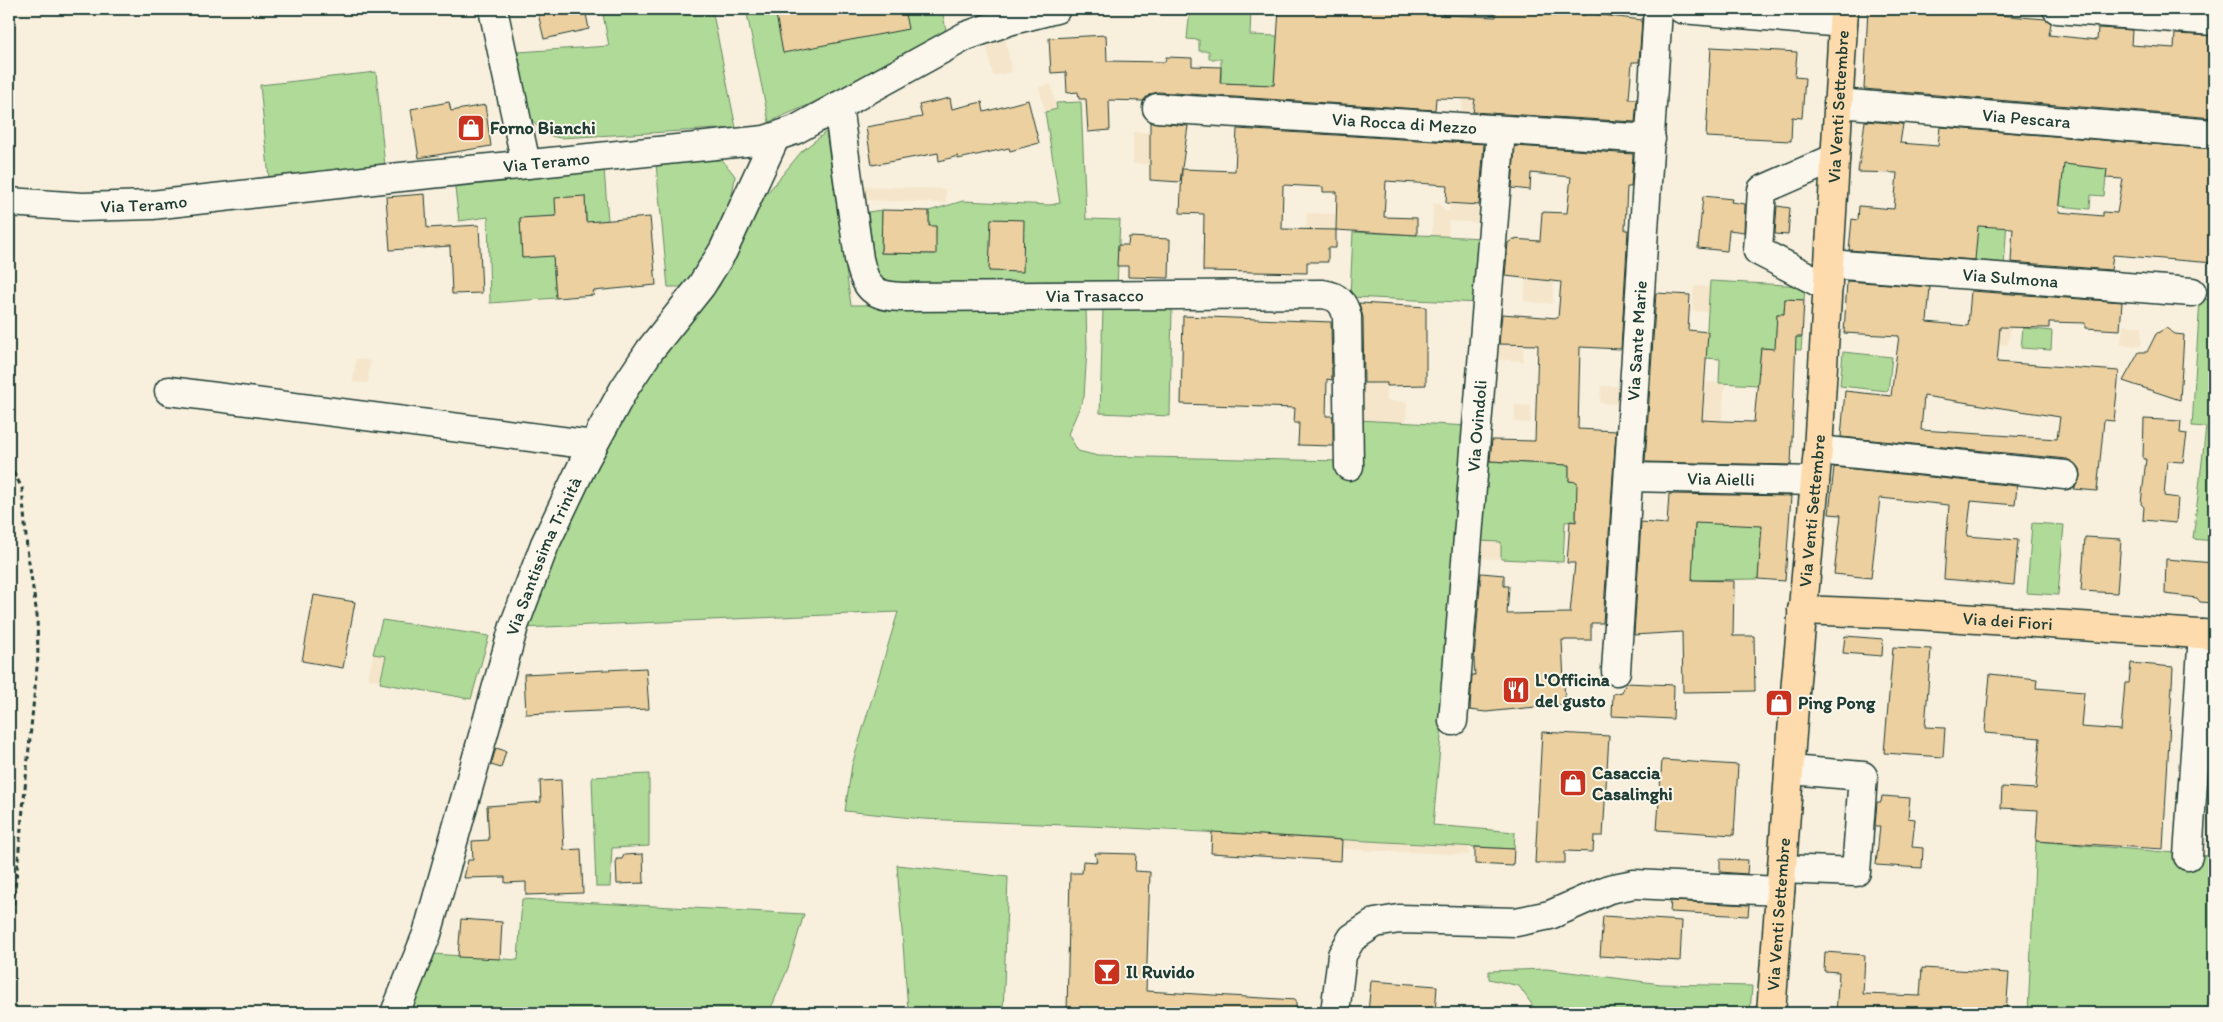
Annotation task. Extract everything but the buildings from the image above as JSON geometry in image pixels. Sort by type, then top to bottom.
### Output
[{"type":"main road","name":"Via Venti Settembre","points":[[1772,1013],[1802,610],[1818,450],[1844,16]]},
{"type":"main road","name":"Via dei Fiori","points":[[1802,610],[1901,614],[2208,635]]},
{"type":"street","points":[[493,9],[526,164]]},
{"type":"street","name":"Via Teramo","points":[[9,202],[82,207],[136,206],[775,138],[795,130],[966,36],[1009,20],[1056,9]]},
{"type":"street","name":"Via Sante Marie","points":[[1616,671],[1658,9]]},
{"type":"street","points":[[1682,9],[1844,16]]},
{"type":"street","points":[[2057,9],[2161,13],[2214,21]]},
{"type":"street","name":"Via Pescara","points":[[1838,103],[2214,134]]},
{"type":"street","name":"Via Trasacco","points":[[838,106],[859,259],[863,277],[872,290],[885,296],[902,297],[1322,294],[1335,298],[1343,304],[1347,317],[1349,466]]},
{"type":"street","name":"Via Rocca di Mezzo","points":[[1157,108],[1651,139]]},
{"type":"street","name":"Via Ovindoli","points":[[1453,721],[1501,131]]},
{"type":"street","name":"Via Santissima Trinità","points":[[395,1013],[437,903],[523,602],[545,544],[593,445],[632,376],[669,324],[701,286],[723,251],[775,138]]},
{"type":"street","points":[[1828,276],[1758,251],[1762,190],[1835,158]]},
{"type":"street","name":"Via Sulmona","points":[[1828,276],[2192,292]]},
{"type":"street","points":[[169,391],[593,445]]},
{"type":"street","points":[[1818,450],[2066,474]]},
{"type":"street","name":"Via Aielli","points":[[1629,477],[1815,480]]},
{"type":"street","points":[[2188,856],[2208,635]]},
{"type":"street","points":[[1335,1013],[1342,955],[1352,938],[1375,923],[1399,919],[1516,922],[1550,915],[1609,889],[1634,884],[1781,880],[1856,872],[1864,776],[1790,770]]},
{"type":"path","points":[[9,464],[22,488],[27,549],[37,615],[38,657],[9,950]]},
{"type":"shaded area","points":[[1005,38],[1012,72],[993,76],[986,44]]},
{"type":"shaded area","points":[[1464,81],[1476,81],[1473,116],[1461,115]]},
{"type":"shaded area","points":[[1051,84],[1057,109],[1045,112],[1039,87]]},
{"type":"shaded area","points":[[1133,132],[1150,132],[1150,164],[1133,164]]},
{"type":"shaded area","points":[[864,186],[946,189],[946,203],[866,200]]},
{"type":"shaded area","points":[[1433,203],[1440,204],[1444,211],[1449,211],[1450,203],[1484,205],[1483,223],[1449,221],[1448,236],[1432,236]]},
{"type":"shaded area","points":[[1307,213],[1336,214],[1336,230],[1306,229]]},
{"type":"shaded area","points":[[1526,279],[1554,282],[1552,304],[1524,301]]},
{"type":"shaded area","points":[[1694,286],[1711,287],[1709,312],[1692,311]]},
{"type":"shaded area","points":[[2001,314],[2021,316],[2022,329],[2011,328],[2008,345],[1998,344]]},
{"type":"shaded area","points":[[2123,325],[2142,327],[2141,346],[2121,345]]},
{"type":"shaded area","points":[[1494,343],[1524,345],[1523,361],[1493,359]]},
{"type":"shaded area","points":[[356,359],[370,361],[368,383],[353,382]]},
{"type":"shaded area","points":[[1705,382],[1725,383],[1722,421],[1703,420]]},
{"type":"shaded area","points":[[1358,383],[1387,383],[1387,401],[1407,402],[1406,422],[1358,420]]},
{"type":"shaded area","points":[[1601,386],[1623,386],[1622,404],[1600,403]]},
{"type":"shaded area","points":[[1515,405],[1531,406],[1531,423],[1515,422]]},
{"type":"shaded area","points":[[1478,541],[1501,542],[1501,559],[1478,558]]},
{"type":"shaded area","points":[[373,654],[386,656],[381,681],[368,679]]},
{"type":"shaded area","points":[[1342,840],[1469,846],[1469,855],[1342,849]]},
{"type":"green space","points":[[602,9],[712,9],[736,128],[560,138],[547,134],[537,127],[530,117],[526,105],[518,52],[609,46]]},
{"type":"green space","points":[[746,9],[942,9],[946,31],[815,102],[769,122]]},
{"type":"green space","points":[[1190,9],[1251,9],[1250,35],[1278,36],[1274,85],[1221,83],[1221,59],[1209,59],[1209,51],[1199,51],[1199,40],[1187,39]]},
{"type":"green space","points":[[376,72],[385,167],[269,179],[260,85]]},
{"type":"green space","points":[[1081,102],[1086,219],[1120,220],[1117,286],[877,284],[868,212],[882,210],[881,253],[935,254],[936,227],[929,226],[929,211],[963,201],[1050,205],[1060,203],[1045,112],[1057,109],[1056,103]]},
{"type":"green space","points":[[826,132],[851,305],[1080,303],[1086,307],[1087,349],[1084,397],[1068,434],[1078,451],[1098,456],[1341,461],[1343,476],[1360,475],[1358,420],[1469,426],[1433,825],[1515,832],[1514,849],[1111,827],[923,819],[845,811],[852,765],[898,612],[521,628],[536,590],[629,399],[679,330],[719,287],[751,218],[764,197],[802,151]]},
{"type":"green space","points":[[720,157],[735,176],[729,207],[717,234],[685,287],[668,287],[656,164]]},
{"type":"green space","points":[[2058,163],[2107,169],[2104,196],[2091,195],[2090,209],[2060,206],[2062,188]]},
{"type":"green space","points":[[604,169],[611,259],[553,264],[556,298],[490,303],[488,217],[459,221],[454,180]],"holes":[[[585,196],[587,236],[522,258],[520,219],[556,216]]]},
{"type":"green space","points":[[1978,217],[2007,220],[2004,268],[1974,266]]},
{"type":"green space","points":[[1353,232],[1484,238],[1480,303],[1350,297]]},
{"type":"green space","points":[[1710,281],[1805,286],[1804,300],[1785,299],[1784,314],[1777,314],[1776,335],[1802,337],[1801,350],[1761,348],[1758,385],[1719,383],[1720,359],[1705,358]]},
{"type":"green space","points":[[2200,299],[2214,300],[2214,541],[2193,539],[2206,427],[2192,426]]},
{"type":"green space","points":[[1172,305],[1170,416],[1100,413],[1103,307]]},
{"type":"green space","points":[[2023,328],[2052,331],[2051,350],[2021,348]]},
{"type":"green space","points":[[1843,352],[1892,357],[1888,391],[1840,386]]},
{"type":"green space","points":[[1484,461],[1569,465],[1569,481],[1596,483],[1576,510],[1576,521],[1565,522],[1563,562],[1501,559],[1501,542],[1478,541]]},
{"type":"green space","points":[[1696,511],[1762,525],[1758,579],[1689,580],[1693,560]]},
{"type":"green space","points":[[2032,523],[2064,525],[2058,595],[2027,593]]},
{"type":"green space","points":[[382,620],[489,636],[471,699],[380,683],[386,656],[373,654]]},
{"type":"green space","points":[[649,774],[649,846],[612,848],[610,887],[596,887],[592,777]]},
{"type":"green space","points":[[2214,787],[2214,1013],[2028,1013],[2036,841],[2210,856]]},
{"type":"green space","points":[[897,865],[1008,877],[1003,1013],[810,1013],[812,1011],[908,1010]]},
{"type":"green space","points":[[522,899],[804,914],[788,968],[769,1013],[406,1013],[433,954],[518,960]]},
{"type":"green space","points":[[1546,969],[1661,984],[1752,986],[1750,1013],[1535,1013],[1535,1009],[1519,986],[1489,979],[1489,971]]},
{"type":"place","name":"Forno Bianchi","points":[[471,128]]},
{"type":"place","name":"L'Officina del gusto","points":[[1516,690]]},
{"type":"place","name":"Ping Pong","points":[[1779,703]]},
{"type":"place","name":"Casaccia Casalinghi","points":[[1573,783]]},
{"type":"place","name":"Il Ruvido","points":[[1107,972]]}]
